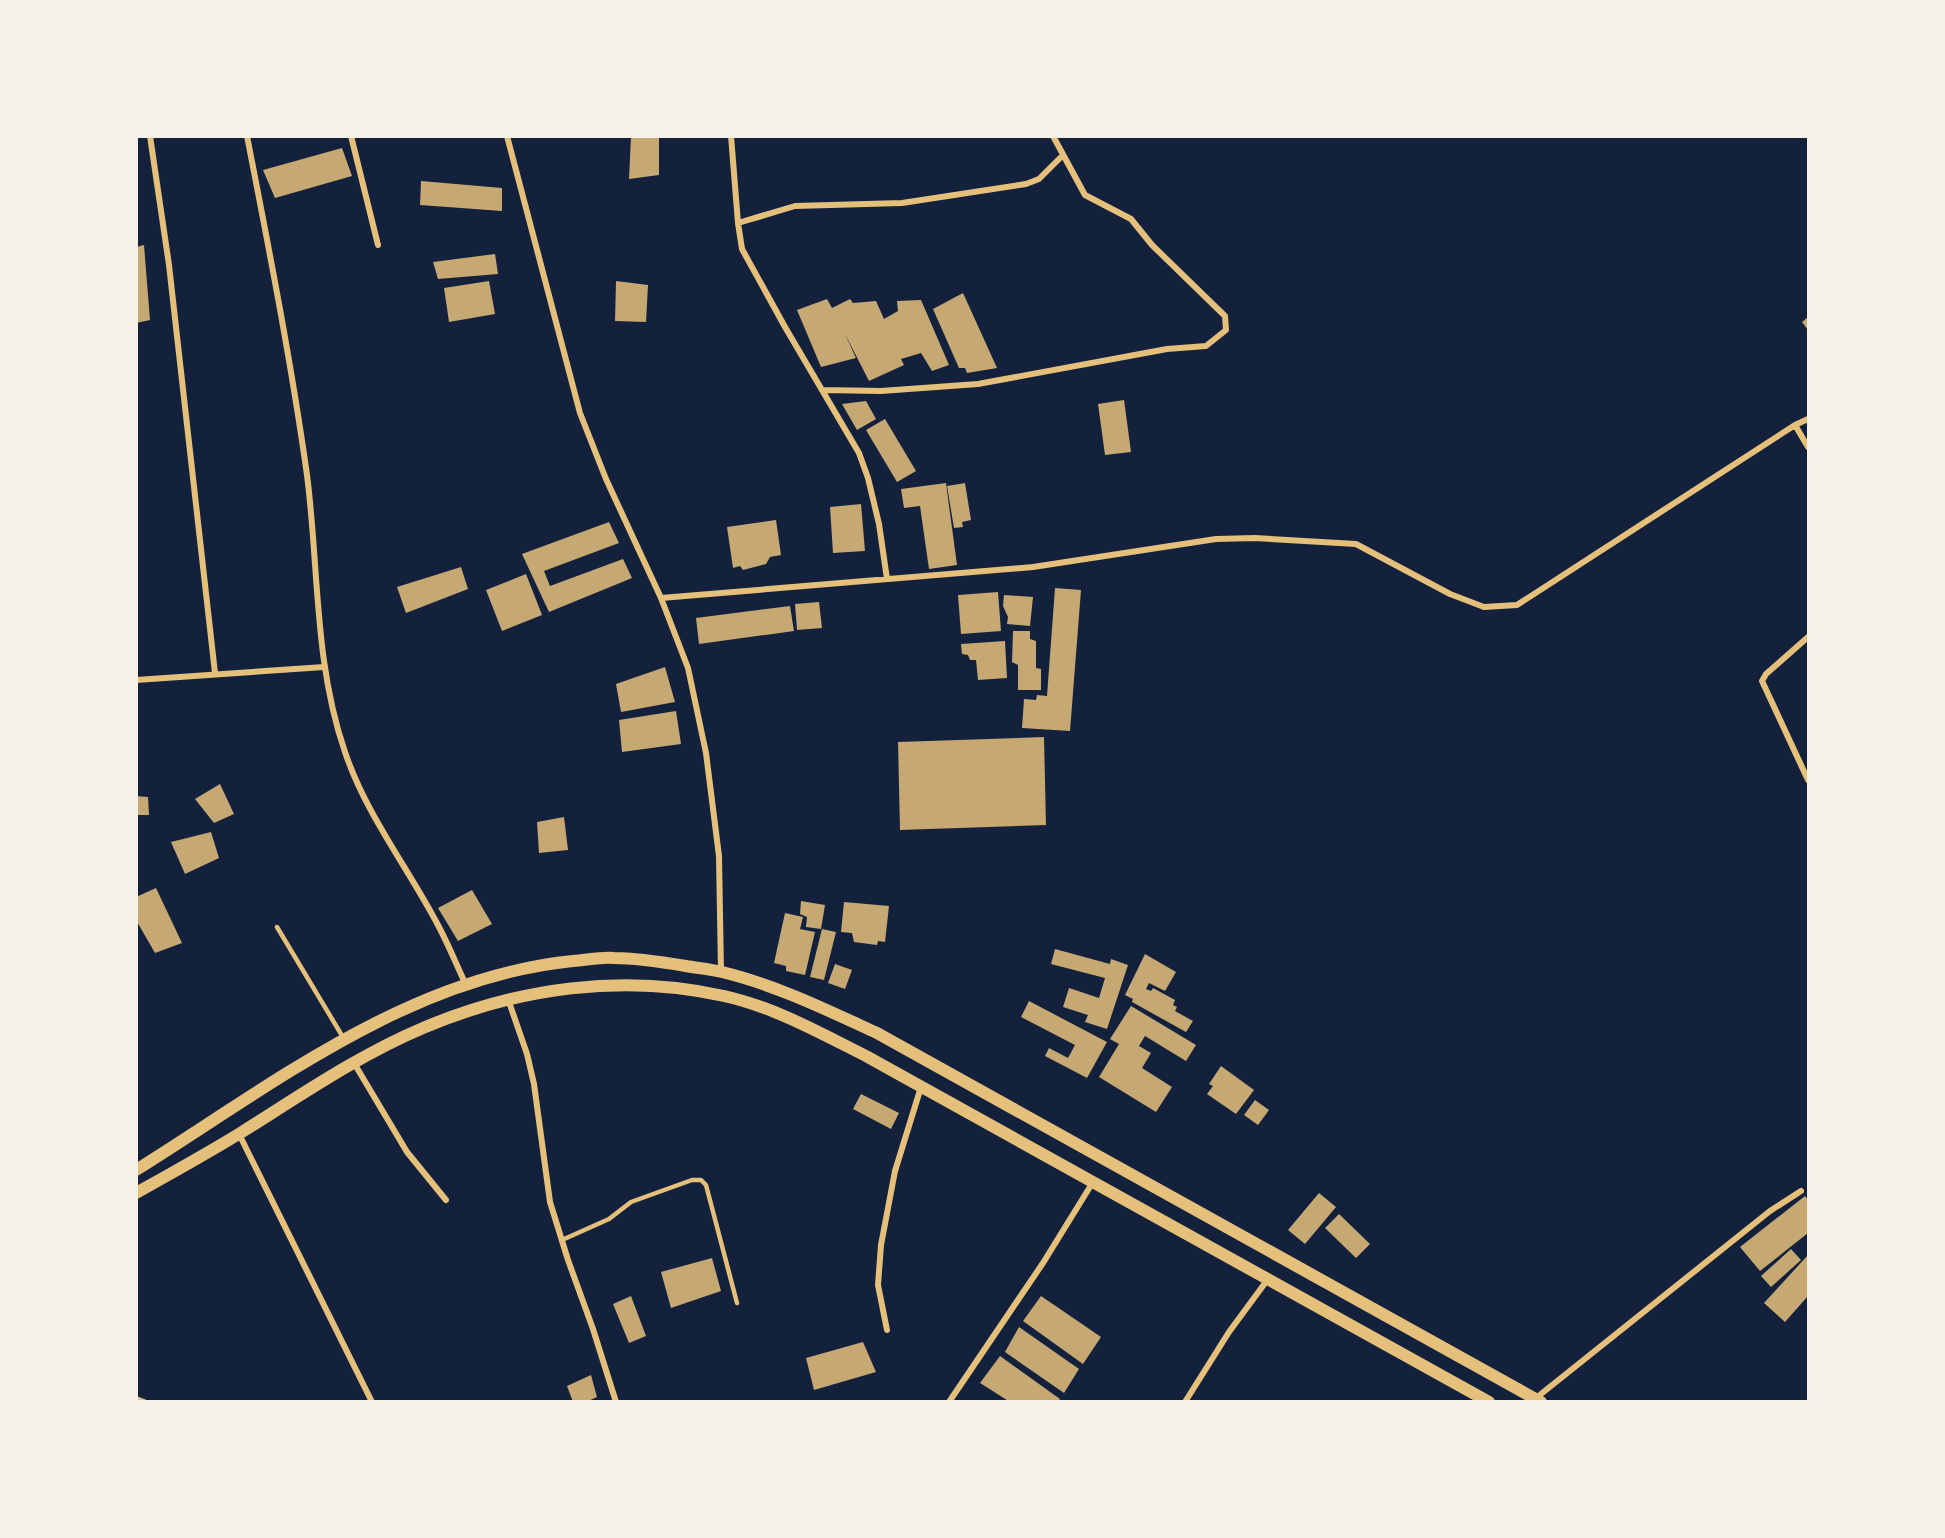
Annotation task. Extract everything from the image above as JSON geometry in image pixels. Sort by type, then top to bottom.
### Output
[{"type":"main road","points":[[136,1170],[344,1040],[416,1004],[511,971],[555,963],[612,958],[649,960],[721,972],[799,998],[877,1033],[1538,1400]]},
{"type":"main road","points":[[136,1193],[240,1134],[354,1063],[422,1029],[466,1011],[507,999],[614,984],[644,984],[726,996],[789,1017],[866,1056],[1489,1401]]},
{"type":"street","points":[[150,136],[169,265],[214,674]]},
{"type":"street","points":[[247,136],[284,327],[307,477],[324,667],[335,718],[345,754],[375,817],[439,927],[466,985]]},
{"type":"street","points":[[351,136],[378,244]]},
{"type":"street","points":[[507,136],[580,413],[606,479],[661,598],[688,668],[706,753],[719,856],[721,972]]},
{"type":"street","points":[[731,136],[742,249],[859,453],[868,478],[879,524],[887,579]]},
{"type":"street","points":[[822,390],[881,391],[978,384],[1167,348],[1206,346],[1226,330],[1225,316],[1152,245],[1131,219],[1085,195],[1053,136]]},
{"type":"street","points":[[738,223],[795,206],[902,203],[1026,184],[1039,179],[1063,155]]},
{"type":"street","points":[[661,598],[1033,567],[1216,539],[1255,538],[1356,544],[1440,589],[1484,608],[1517,605],[1795,425],[1809,419]]},
{"type":"street","points":[[1795,425],[1809,447]]},
{"type":"street","points":[[1809,637],[1766,674],[1762,681],[1809,780]]},
{"type":"street","points":[[136,680],[324,667]]},
{"type":"street","points":[[507,999],[527,1054],[534,1084],[550,1202],[616,1401]]},
{"type":"street","points":[[354,1063],[407,1152],[446,1200]]},
{"type":"street","points":[[887,1330],[878,1285],[881,1245],[895,1171],[921,1087]]},
{"type":"street","points":[[240,1134],[372,1401]]},
{"type":"street","points":[[949,1401],[1043,1263],[1094,1182]]},
{"type":"street","points":[[1538,1400],[1770,1211],[1801,1191]]},
{"type":"street","points":[[1185,1401],[1229,1332],[1268,1278]]},
{"type":"street","points":[[136,1399],[144,1401]]},
{"type":"lane","points":[[277,927],[344,1040]]},
{"type":"lane","points":[[562,1240],[609,1219],[632,1202],[692,1180],[701,1180],[706,1185],[737,1303]]},
{"type":"building","points":[[631,136],[659,136],[659,175],[629,179]]},
{"type":"building","points":[[342,148],[352,176],[275,198],[263,170]]},
{"type":"building","points":[[421,181],[502,188],[502,211],[420,205]]},
{"type":"building","points":[[144,245],[150,320],[136,323],[136,247]]},
{"type":"building","points":[[495,254],[498,274],[438,279],[433,262]]},
{"type":"building","points":[[489,281],[495,314],[449,322],[444,288]]},
{"type":"building","points":[[616,281],[648,285],[646,322],[615,321]]},
{"type":"building","points":[[963,293],[997,368],[967,373],[965,368],[959,368],[933,309]]},
{"type":"building","points":[[827,299],[832,308],[850,299],[853,303],[876,301],[884,319],[898,311],[897,301],[921,300],[949,365],[932,371],[921,353],[901,359],[904,365],[869,381],[845,334],[856,358],[821,367],[797,310]]},
{"type":"building","points":[[1808,317],[1808,330],[1802,322]]},
{"type":"building","points":[[1124,400],[1131,452],[1105,455],[1098,404]]},
{"type":"building","points":[[866,401],[876,419],[857,430],[842,404]]},
{"type":"building","points":[[885,419],[916,471],[897,482],[866,430]]},
{"type":"building","points":[[946,483],[957,565],[929,569],[920,506],[904,508],[901,489]]},
{"type":"building","points":[[965,483],[971,520],[962,522],[963,527],[954,528],[947,486]]},
{"type":"building","points":[[861,504],[865,551],[833,553],[830,507]]},
{"type":"building","points":[[776,520],[781,555],[770,557],[766,564],[743,570],[740,566],[733,568],[727,527]]},
{"type":"building","points":[[609,522],[619,543],[544,571],[550,586],[623,559],[632,578],[549,612],[522,554]]},
{"type":"building","points":[[461,567],[468,589],[406,613],[397,587]]},
{"type":"building","points":[[526,574],[542,615],[502,631],[486,590]]},
{"type":"building","points":[[1055,588],[1081,590],[1070,731],[1022,728],[1024,699],[1036,700],[1037,695],[1047,696]]},
{"type":"building","points":[[998,592],[1001,631],[961,634],[958,595]]},
{"type":"building","points":[[1004,595],[1033,597],[1030,626],[1007,624],[1008,617],[1003,606]]},
{"type":"building","points":[[819,602],[822,628],[797,630],[795,604]]},
{"type":"building","points":[[790,606],[794,631],[699,644],[696,618]]},
{"type":"building","points":[[1013,631],[1030,631],[1030,639],[1036,641],[1036,668],[1041,669],[1041,690],[1018,690],[1018,665],[1012,662]]},
{"type":"building","points":[[1005,641],[1007,678],[978,680],[976,660],[970,660],[968,655],[962,654],[961,644]]},
{"type":"building","points":[[665,667],[675,702],[621,712],[616,684]]},
{"type":"building","points":[[676,711],[681,744],[622,752],[619,720]]},
{"type":"building","points":[[1044,737],[1046,825],[900,830],[898,742]]},
{"type":"building","points":[[220,784],[234,814],[214,823],[195,799]]},
{"type":"building","points":[[136,796],[148,797],[149,815],[136,815]]},
{"type":"building","points":[[564,817],[568,850],[539,853],[537,822]]},
{"type":"building","points":[[211,832],[219,858],[185,874],[171,842]]},
{"type":"building","points":[[156,888],[182,943],[155,953],[136,920],[136,897]]},
{"type":"building","points":[[472,890],[492,924],[458,941],[438,908]]},
{"type":"building","points":[[801,901],[825,905],[821,929],[806,927],[807,917],[800,914]]},
{"type":"building","points":[[844,902],[889,906],[885,942],[878,941],[877,945],[854,942],[852,933],[841,932]]},
{"type":"building","points":[[785,913],[803,917],[800,929],[815,932],[805,975],[786,971],[786,966],[774,963]]},
{"type":"building","points":[[822,929],[836,932],[824,980],[810,977]]},
{"type":"building","points":[[1055,949],[1110,964],[1111,959],[1128,965],[1107,1029],[1085,1022],[1088,1015],[1063,1007],[1069,988],[1099,998],[1105,978],[1051,964]]},
{"type":"building","points":[[1145,954],[1176,972],[1165,991],[1149,983],[1146,989],[1151,991],[1153,988],[1175,1000],[1173,1005],[1177,1007],[1175,1011],[1193,1021],[1186,1032],[1132,1002],[1133,999],[1125,995]]},
{"type":"building","points":[[835,964],[852,970],[845,989],[828,983]]},
{"type":"building","points":[[1029,1001],[1107,1042],[1087,1078],[1045,1056],[1049,1048],[1068,1058],[1075,1045],[1021,1017]]},
{"type":"building","points":[[1131,1006],[1196,1045],[1186,1061],[1145,1036],[1139,1046],[1151,1053],[1142,1068],[1172,1087],[1156,1112],[1099,1077],[1119,1044],[1110,1039]]},
{"type":"building","points":[[1221,1066],[1254,1090],[1236,1114],[1207,1094],[1213,1086],[1209,1084]]},
{"type":"building","points":[[861,1094],[899,1113],[891,1129],[853,1109]]},
{"type":"building","points":[[1255,1100],[1269,1110],[1258,1125],[1244,1115]]},
{"type":"building","points":[[1319,1193],[1336,1207],[1305,1244],[1288,1230]]},
{"type":"building","points":[[1805,1196],[1808,1200],[1808,1233],[1760,1271],[1740,1247]]},
{"type":"building","points":[[1339,1214],[1370,1244],[1356,1258],[1325,1228]]},
{"type":"building","points":[[1791,1249],[1801,1260],[1771,1287],[1761,1276]]},
{"type":"building","points":[[1808,1255],[1808,1296],[1785,1322],[1764,1303]]},
{"type":"building","points":[[712,1258],[721,1291],[671,1308],[661,1272]]},
{"type":"building","points":[[631,1296],[646,1336],[629,1343],[613,1304]]},
{"type":"building","points":[[1041,1296],[1101,1337],[1083,1364],[1023,1321]]},
{"type":"building","points":[[1019,1327],[1079,1369],[1064,1393],[1005,1352]]},
{"type":"building","points":[[863,1342],[876,1372],[814,1390],[806,1358]]},
{"type":"building","points":[[1000,1356],[1060,1399],[1058,1402],[1010,1402],[980,1383]]},
{"type":"building","points":[[591,1375],[597,1397],[586,1402],[573,1402],[567,1386]]}]
